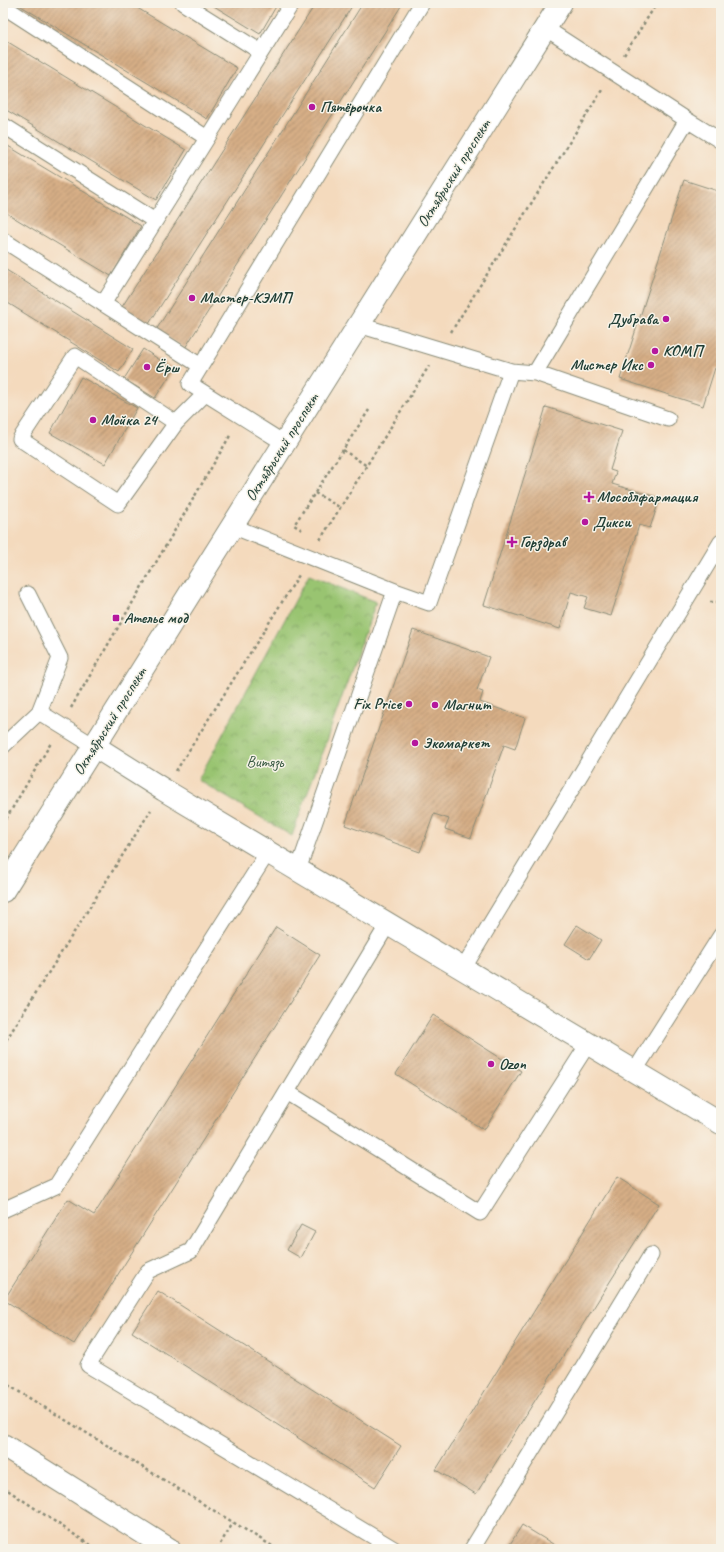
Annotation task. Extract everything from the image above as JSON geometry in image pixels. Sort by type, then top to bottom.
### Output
[{"type":"main road","name":"Октябрьский проспект","points":[[3,891],[561,3]]},
{"type":"main road","points":[[94,746],[164,790],[721,1124]]},
{"type":"main road","points":[[3,1445],[168,1549]]},
{"type":"lane","points":[[183,3],[261,52]]},
{"type":"lane","points":[[103,304],[292,3]]},
{"type":"lane","points":[[284,443],[190,384],[422,3]]},
{"type":"lane","points":[[3,6],[207,138]]},
{"type":"lane","points":[[545,28],[721,141]]},
{"type":"lane","points":[[535,373],[687,120]]},
{"type":"lane","points":[[3,125],[155,221]]},
{"type":"lane","points":[[3,240],[201,366]]},
{"type":"lane","points":[[359,325],[511,371],[535,373],[668,419]]},
{"type":"lane","points":[[176,423],[75,356],[20,439],[118,504],[176,423],[205,394]]},
{"type":"lane","points":[[232,526],[395,591],[429,603],[511,371]]},
{"type":"lane","points":[[464,969],[721,542]]},
{"type":"lane","points":[[298,870],[395,591]]},
{"type":"lane","points":[[3,746],[39,712],[60,658],[28,594]]},
{"type":"lane","points":[[39,712],[94,746]]},
{"type":"lane","points":[[3,1210],[56,1186],[268,852]]},
{"type":"lane","points":[[388,924],[191,1251],[148,1271],[88,1365],[394,1549]]},
{"type":"lane","points":[[634,1072],[721,935]]},
{"type":"lane","points":[[287,1092],[480,1213],[588,1044]]},
{"type":"lane","points":[[472,1549],[651,1255]]},
{"type":"path","points":[[313,537],[320,541],[657,3]]},
{"type":"path","points":[[307,533],[294,525],[369,410]]},
{"type":"path","points":[[3,824],[242,416]]},
{"type":"path","points":[[343,450],[367,466]]},
{"type":"path","points":[[315,493],[341,508]]},
{"type":"path","points":[[3,1045],[291,590],[310,557]]},
{"type":"path","points":[[3,1382],[277,1549]]},
{"type":"path","points":[[3,1487],[96,1549]]},
{"type":"path","points":[[217,1549],[233,1523]]},
{"type":"green space","name":"Витязь","points":[[309,575],[376,602],[292,836],[198,780]]},
{"type":"building","points":[[16,3],[129,3],[237,68],[207,119]]},
{"type":"building","points":[[209,3],[278,3],[260,34]]},
{"type":"building","points":[[316,3],[354,3],[147,327],[120,310]]},
{"type":"building","points":[[363,3],[403,3],[185,348],[156,330]]},
{"type":"building","points":[[3,39],[186,150],[156,200],[3,108]]},
{"type":"building","points":[[3,143],[141,226],[111,276],[3,211]]},
{"type":"building","points":[[684,180],[721,192],[721,370],[715,368],[703,406],[620,379]]},
{"type":"building","points":[[3,268],[133,349],[119,372],[3,300]]},
{"type":"building","points":[[143,349],[174,369],[155,398],[124,379]]},
{"type":"building","name":"Мойка 24","points":[[81,377],[137,408],[105,464],[50,433]]},
{"type":"building","points":[[546,407],[622,431],[610,470],[616,472],[612,484],[660,498],[650,528],[639,525],[611,616],[584,608],[588,597],[571,592],[560,629],[484,605]]},
{"type":"building","points":[[413,630],[489,657],[477,690],[483,692],[480,702],[525,718],[515,749],[504,745],[471,838],[445,829],[449,819],[434,814],[420,852],[345,825]]},
{"type":"building","points":[[577,925],[601,940],[589,959],[565,944]]},
{"type":"building","points":[[276,927],[320,955],[74,1344],[4,1300],[68,1199],[94,1215]]},
{"type":"building","points":[[433,1015],[521,1071],[484,1130],[396,1074]]},
{"type":"building","points":[[617,1177],[659,1204],[476,1494],[436,1470]]},
{"type":"building","points":[[301,1225],[315,1232],[301,1258],[287,1250]]},
{"type":"building","points":[[158,1291],[401,1446],[375,1487],[132,1332]]},
{"type":"building","points":[[522,1525],[561,1549],[507,1549]]},
{"type":"place","name":"Пятёрочка","points":[[312,107]]},
{"type":"place","name":"Мастер-КЭМП","points":[[192,298]]},
{"type":"place","name":"Дубрава","points":[[666,319]]},
{"type":"place","name":"КОМП","points":[[655,351]]},
{"type":"place","name":"Мистер Икс","points":[[651,365]]},
{"type":"place","name":"Ёрш","points":[[147,367]]},
{"type":"place","name":"Мойка 24","points":[[93,420]]},
{"type":"place","name":"Мособлфармация","points":[[589,497]]},
{"type":"place","name":"Дикси","points":[[585,522]]},
{"type":"place","name":"Горздрав","points":[[512,542]]},
{"type":"place","name":"Ателье мод","points":[[116,618]]},
{"type":"place","name":"Fix Price","points":[[409,704]]},
{"type":"place","name":"Магнит","points":[[435,705]]},
{"type":"place","name":"Экомаркет","points":[[415,743]]},
{"type":"place","name":"Ozon","points":[[491,1064]]}]
